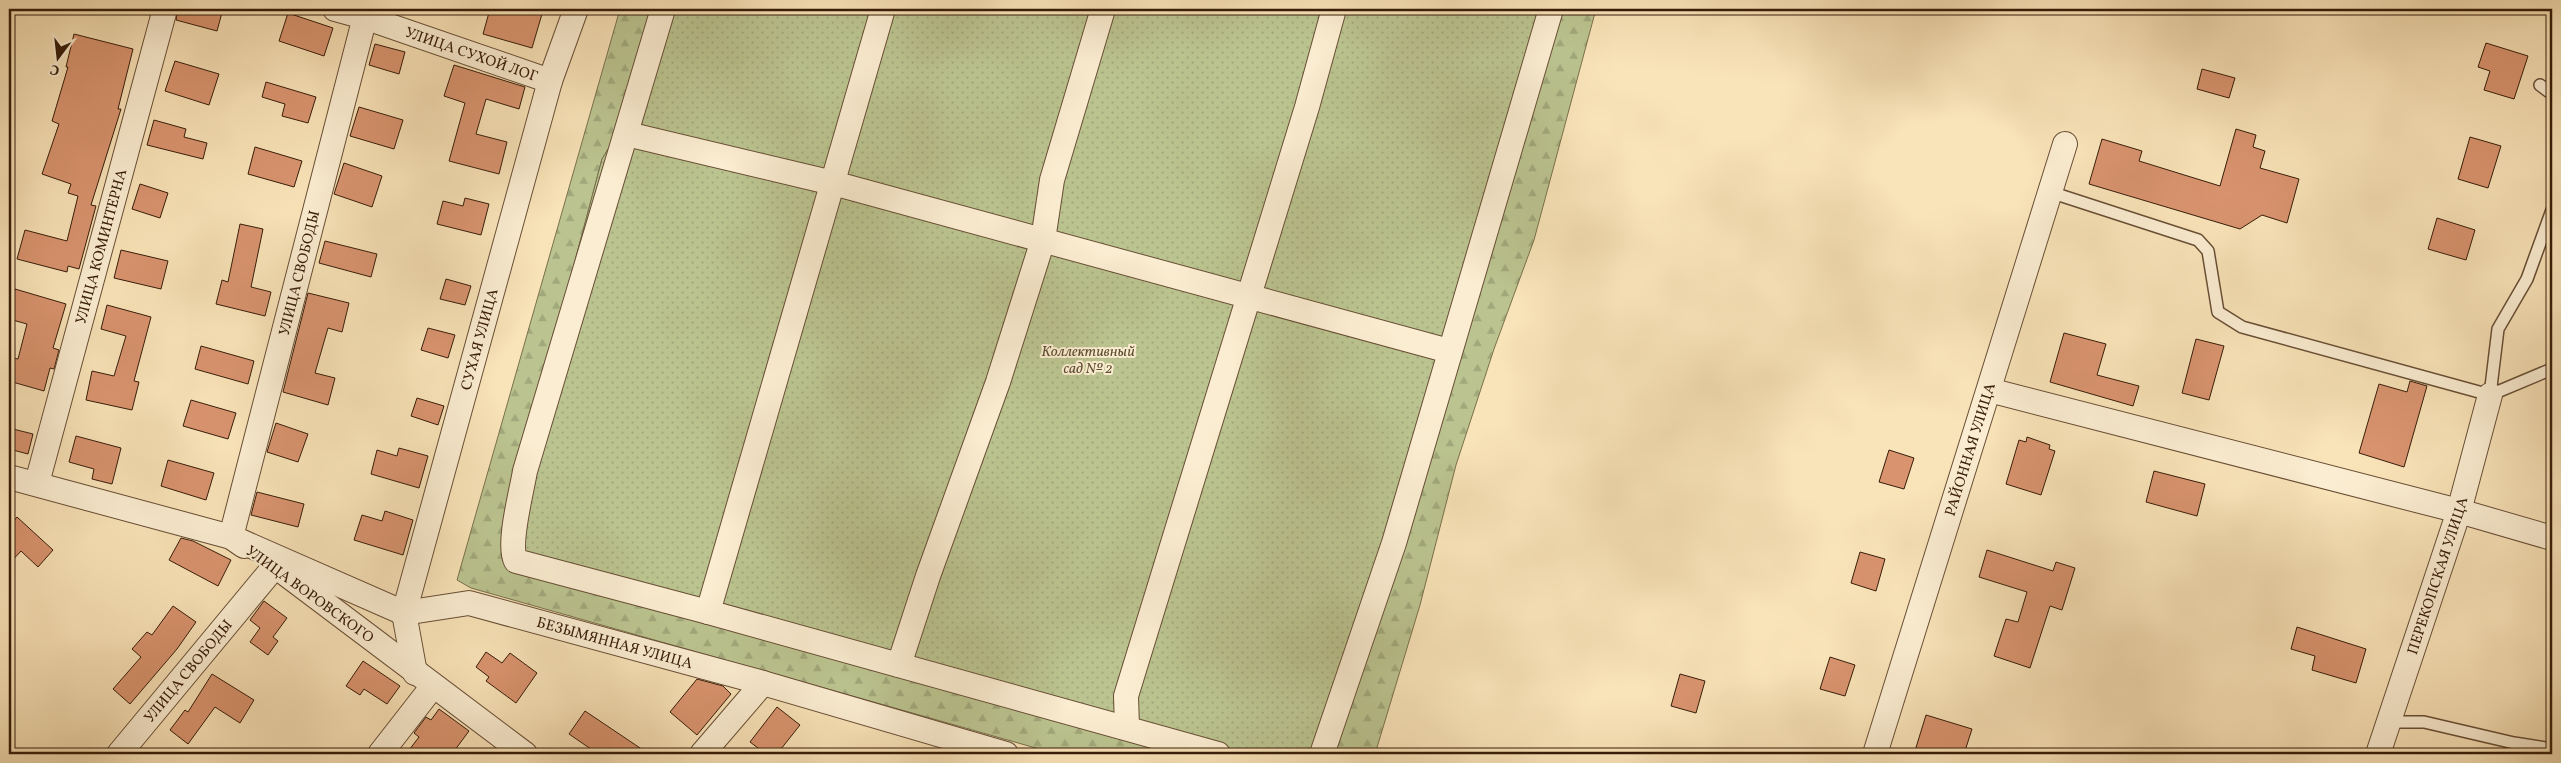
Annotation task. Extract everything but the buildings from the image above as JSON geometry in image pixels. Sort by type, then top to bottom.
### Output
[{"type":"street","name":"УЛИЦА КОМИНТЕРНА","points":[[19,485],[165,9]]},
{"type":"street","name":"УЛИЦА СУХОЙ ЛОГ","points":[[335,9],[366,13],[550,81]]},
{"type":"street","name":"СУХАЯ УЛИЦА","points":[[424,679],[404,612],[550,81],[576,9]]},
{"type":"street","points":[[664,9],[525,471],[514,529],[513,557],[516,561],[708,612],[1218,754]]},
{"type":"street","points":[[708,612],[883,9]]},
{"type":"street","points":[[899,665],[928,576],[998,382],[1043,240],[1052,180],[1103,9]]},
{"type":"street","points":[[1127,728],[1126,696],[1307,107],[1334,9]]},
{"type":"street","points":[[1322,754],[1394,543],[1551,9]]},
{"type":"street","name":"УЛИЦА СВОБОДЫ","points":[[231,538],[366,13]]},
{"type":"street","points":[[627,134],[834,182],[1449,351]]},
{"type":"street","name":"РАЙОННАЯ УЛИЦА","points":[[1875,754],[2065,144]]},
{"type":"street","points":[[1989,390],[2459,511],[2552,538]]},
{"type":"street","name":"ПЕРЕКОПСКАЯ УЛИЦА","points":[[2378,754],[2459,511],[2490,395]]},
{"type":"street","name":"УЛИЦА ВОРОВСКОГО","points":[[19,485],[231,538],[276,566],[525,754]]},
{"type":"street","points":[[231,538],[404,612]]},
{"type":"street","name":"УЛИЦА СВОБОДЫ","points":[[119,754],[276,566]]},
{"type":"street","name":"БЕЗЫМЯННАЯ УЛИЦА","points":[[404,612],[469,603],[763,683],[1006,754]]},
{"type":"street","points":[[380,754],[424,679]]},
{"type":"street","points":[[702,754],[763,683]]},
{"type":"lane","points":[[2540,85],[2552,94]]},
{"type":"lane","points":[[2050,192],[2180,232],[2198,240],[2208,252],[2218,312],[2242,327],[2490,395],[2552,369]]},
{"type":"lane","points":[[2490,395],[2498,329],[2527,279],[2552,210]]},
{"type":"lane","points":[[2389,722],[2424,722],[2514,743],[2552,749]]},
{"type":"green space","points":[[620,9],[658,9],[626,120],[602,159],[513,495],[1198,754],[1057,754],[471,588],[457,580]]},
{"type":"green space","name":"Коллективный сад № 2","points":[[658,9],[1560,9],[1331,754],[1198,754],[504,561],[513,495],[602,159],[626,120]]},
{"type":"green space","points":[[1560,9],[1596,9],[1534,240],[1494,349],[1456,465],[1420,605],[1375,754],[1331,754]]}]
